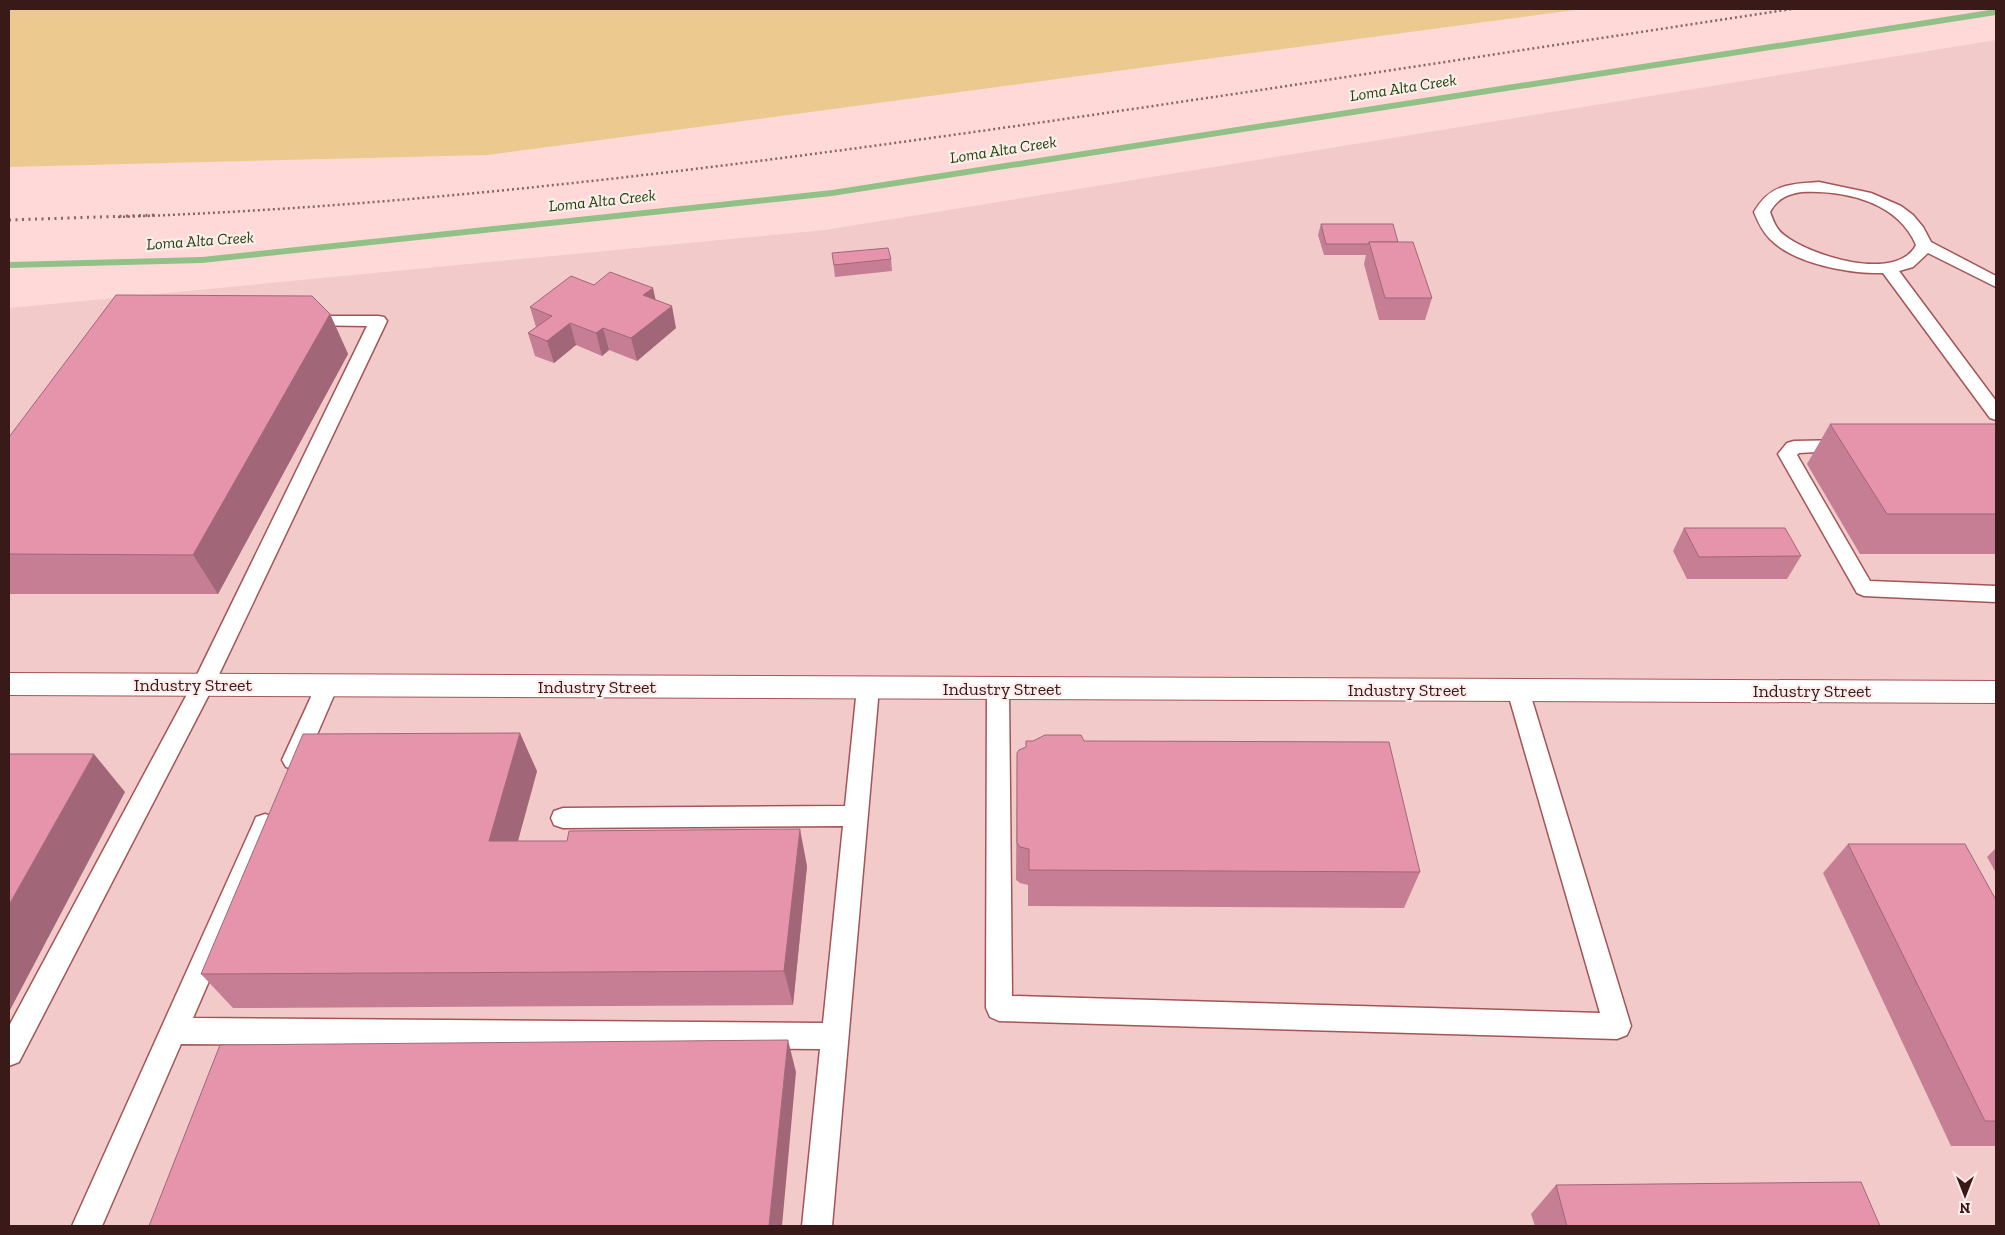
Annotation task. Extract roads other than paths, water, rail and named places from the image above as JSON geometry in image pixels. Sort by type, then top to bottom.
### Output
[{"type":"street","name":"Industry Street","points":[[9,684],[1996,692]]},
{"type":"lane","points":[[1819,187],[1860,195],[1891,207],[1909,219],[1920,232],[1924,245],[1919,256],[1904,265],[1888,268],[1854,268],[1826,262],[1800,252],[1779,239],[1767,225],[1762,212],[1767,200],[1779,193],[1797,188],[1819,187]]},
{"type":"lane","points":[[1924,245],[1996,282]]},
{"type":"lane","points":[[1888,268],[1996,414]]},
{"type":"lane","points":[[9,1053],[203,685],[378,321],[289,320]]},
{"type":"lane","points":[[1861,446],[1794,447],[1787,454],[1864,588],[1996,594]]},
{"type":"lane","points":[[87,1226],[327,686]]},
{"type":"lane","points":[[817,1226],[868,688]]},
{"type":"lane","points":[[998,689],[999,1008],[1617,1026],[1518,690]]},
{"type":"lane","points":[[563,818],[856,816]]},
{"type":"lane","points":[[173,1032],[835,1036]]},
{"type":"waterway","name":"Loma Alta Creek","points":[[9,265],[202,260],[832,193],[1996,12]]},
{"type":"railway","points":[[118,217],[228,212],[448,196],[777,159],[1095,115],[1792,9]]},
{"type":"railway","points":[[9,220],[157,215]]}]
